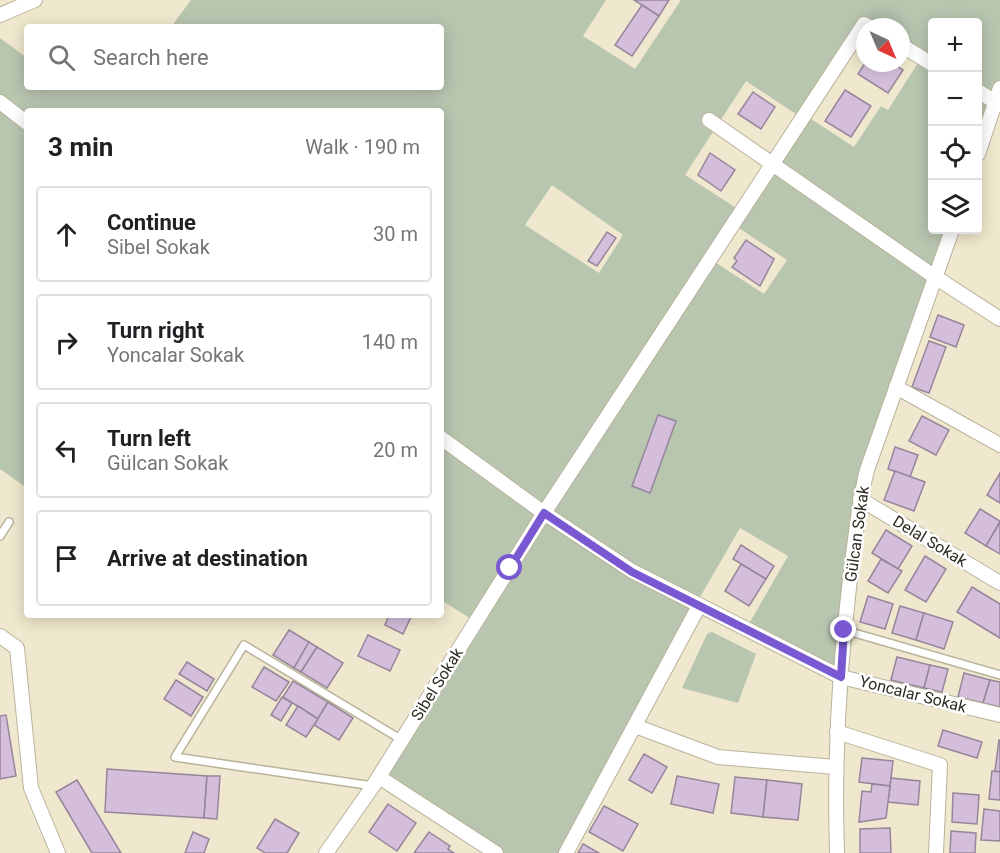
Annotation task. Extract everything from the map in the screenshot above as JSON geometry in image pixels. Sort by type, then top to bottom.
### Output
[{"type":"street","points":[[0,15],[35,0]]},
{"type":"street","name":"Sibel Sokak","points":[[326,853],[376,782],[544,513],[856,36]]},
{"type":"street","points":[[910,50],[928,61]]},
{"type":"street","points":[[982,144],[998,103],[1000,87]]},
{"type":"street","points":[[982,93],[998,103]]},
{"type":"street","points":[[0,102],[24,121]]},
{"type":"street","points":[[709,120],[935,277],[1000,319]]},
{"type":"street","name":"Gülcan Sokak","points":[[837,853],[835,766],[837,732],[844,630],[860,499],[867,471],[951,234]]},
{"type":"street","points":[[896,387],[1000,445]]},
{"type":"street","name":"Yoncalar Sokak","points":[[444,440],[544,513],[632,572],[841,677],[1000,715]]},
{"type":"street","name":"Delal Sokak","points":[[860,499],[1000,583]]},
{"type":"street","points":[[566,853],[699,606]]},
{"type":"street","points":[[0,636],[17,648],[32,788],[58,853]]},
{"type":"street","points":[[635,726],[718,757],[835,766]]},
{"type":"street","points":[[837,732],[940,765],[936,853]]},
{"type":"street","points":[[376,782],[496,853]]},
{"type":"lane","points":[[0,536],[9,522]]},
{"type":"lane","points":[[844,630],[1000,675]]},
{"type":"lane","points":[[376,782],[175,757],[244,645],[402,740]]},
{"type":"green space","points":[[191,0],[606,0],[583,36],[635,69],[681,0],[1000,0],[1000,88],[982,142],[982,18],[928,18],[928,234],[951,234],[867,471],[841,677],[746,629],[788,556],[740,528],[696,604],[566,853],[496,853],[379,777],[476,622],[444,602],[444,108],[24,108],[24,486],[0,469],[0,38],[24,56],[24,90],[444,90],[444,24],[173,24]],"holes":[[[856,18],[910,18],[910,51],[921,58],[888,110],[881,106],[854,147],[805,115],[856,46]],[[746,81],[802,118],[741,211],[685,175]],[[552,185],[623,235],[599,273],[525,225]],[[733,224],[787,260],[764,294],[710,259]]]},
{"type":"green space","points":[[712,632],[756,654],[738,703],[682,688],[707,634]]},
{"type":"building","points":[[634,0],[669,0],[659,16]]},
{"type":"building","points":[[642,5],[659,16],[632,56],[615,45]]},
{"type":"building","points":[[859,72],[902,72],[888,93],[858,74]]},
{"type":"building","points":[[845,90],[871,106],[851,137],[825,121]]},
{"type":"building","points":[[753,92],[775,107],[761,129],[738,114]]},
{"type":"building","points":[[710,153],[735,170],[721,191],[698,175]]},
{"type":"building","points":[[607,232],[616,238],[597,266],[588,261]]},
{"type":"building","points":[[746,240],[774,259],[760,286],[732,267],[737,261],[734,258]]},
{"type":"building","points":[[938,315],[964,325],[956,347],[930,337]]},
{"type":"building","points":[[929,341],[946,347],[929,393],[912,387]]},
{"type":"building","points":[[658,415],[676,421],[650,493],[632,486]]},
{"type":"building","points":[[922,416],[949,430],[936,455],[909,441]]},
{"type":"building","points":[[895,447],[918,455],[910,477],[888,469]]},
{"type":"building","points":[[895,471],[925,482],[914,511],[884,500]]},
{"type":"building","points":[[1000,473],[1000,503],[987,495]]},
{"type":"building","points":[[980,509],[1000,521],[986,546],[965,533]]},
{"type":"building","points":[[1000,522],[1000,554],[986,546]]},
{"type":"building","points":[[886,530],[912,546],[898,569],[872,553]]},
{"type":"building","points":[[741,545],[774,566],[766,579],[733,559]]},
{"type":"building","points":[[925,556],[946,569],[926,602],[905,590]]},
{"type":"building","points":[[881,559],[902,571],[888,593],[868,581]]},
{"type":"building","points":[[741,564],[766,579],[749,606],[725,591]]},
{"type":"building","points":[[972,587],[1000,604],[1000,638],[957,612]]},
{"type":"building","points":[[868,596],[893,604],[885,629],[860,622]]},
{"type":"building","points":[[900,606],[924,613],[916,640],[892,633]]},
{"type":"building","points":[[924,613],[953,622],[944,649],[916,640]]},
{"type":"building","points":[[388,618],[411,618],[403,634],[385,625]]},
{"type":"building","points":[[289,630],[309,642],[294,668],[273,655]]},
{"type":"building","points":[[368,635],[400,650],[390,671],[358,656]]},
{"type":"building","points":[[309,642],[317,647],[301,672],[294,668]]},
{"type":"building","points":[[317,647],[343,663],[327,688],[301,672]]},
{"type":"building","points":[[897,657],[930,665],[924,688],[891,680]]},
{"type":"building","points":[[187,662],[214,679],[207,691],[179,674]]},
{"type":"building","points":[[930,665],[948,669],[942,692],[924,688]]},
{"type":"building","points":[[264,667],[289,682],[276,701],[252,687]]},
{"type":"building","points":[[964,673],[990,680],[983,703],[958,697]]},
{"type":"building","points":[[176,680],[203,697],[191,716],[164,699]]},
{"type":"building","points":[[990,680],[1000,682],[1000,707],[983,703]]},
{"type":"building","points":[[293,681],[328,702],[318,719],[283,697]]},
{"type":"building","points":[[282,697],[292,703],[281,721],[271,715]]},
{"type":"building","points":[[328,702],[353,718],[339,740],[314,725]]},
{"type":"building","points":[[298,706],[318,719],[306,737],[286,725]]},
{"type":"building","points":[[6,715],[16,776],[0,779],[0,716]]},
{"type":"building","points":[[943,730],[982,742],[977,758],[938,746]]},
{"type":"building","points":[[1000,740],[1000,772],[995,771]]},
{"type":"building","points":[[644,754],[667,767],[652,793],[629,780]]},
{"type":"building","points":[[862,758],[893,761],[890,786],[859,782]]},
{"type":"building","points":[[107,769],[207,776],[204,818],[105,812]]},
{"type":"building","points":[[992,771],[1000,772],[1000,800],[989,799]]},
{"type":"building","points":[[207,776],[220,776],[217,819],[204,818]]},
{"type":"building","points":[[677,776],[719,784],[713,813],[671,804]]},
{"type":"building","points":[[735,777],[767,780],[763,817],[731,813]]},
{"type":"building","points":[[891,778],[920,781],[918,805],[888,802]]},
{"type":"building","points":[[77,780],[121,853],[92,853],[56,792]]},
{"type":"building","points":[[767,780],[802,784],[798,820],[763,817]]},
{"type":"building","points":[[872,784],[890,786],[886,818],[859,822],[862,791],[871,792]]},
{"type":"building","points":[[953,793],[979,795],[977,824],[952,822]]},
{"type":"building","points":[[388,804],[416,823],[397,851],[369,832]]},
{"type":"building","points":[[604,806],[638,824],[623,851],[589,832]]},
{"type":"building","points":[[984,809],[1000,811],[1000,841],[981,840]]},
{"type":"building","points":[[275,819],[299,833],[287,853],[265,853],[257,848]]},
{"type":"building","points":[[890,828],[891,853],[860,853],[860,829]]},
{"type":"building","points":[[951,831],[976,833],[975,853],[950,853]]},
{"type":"building","points":[[193,832],[209,839],[204,853],[185,853]]},
{"type":"building","points":[[429,832],[450,846],[448,849],[454,853],[414,853]]},
{"type":"building","points":[[583,844],[599,853],[578,853]]},
{"type":"route","points":[[510,568],[544,513],[632,572],[841,677],[844,630]]}]
